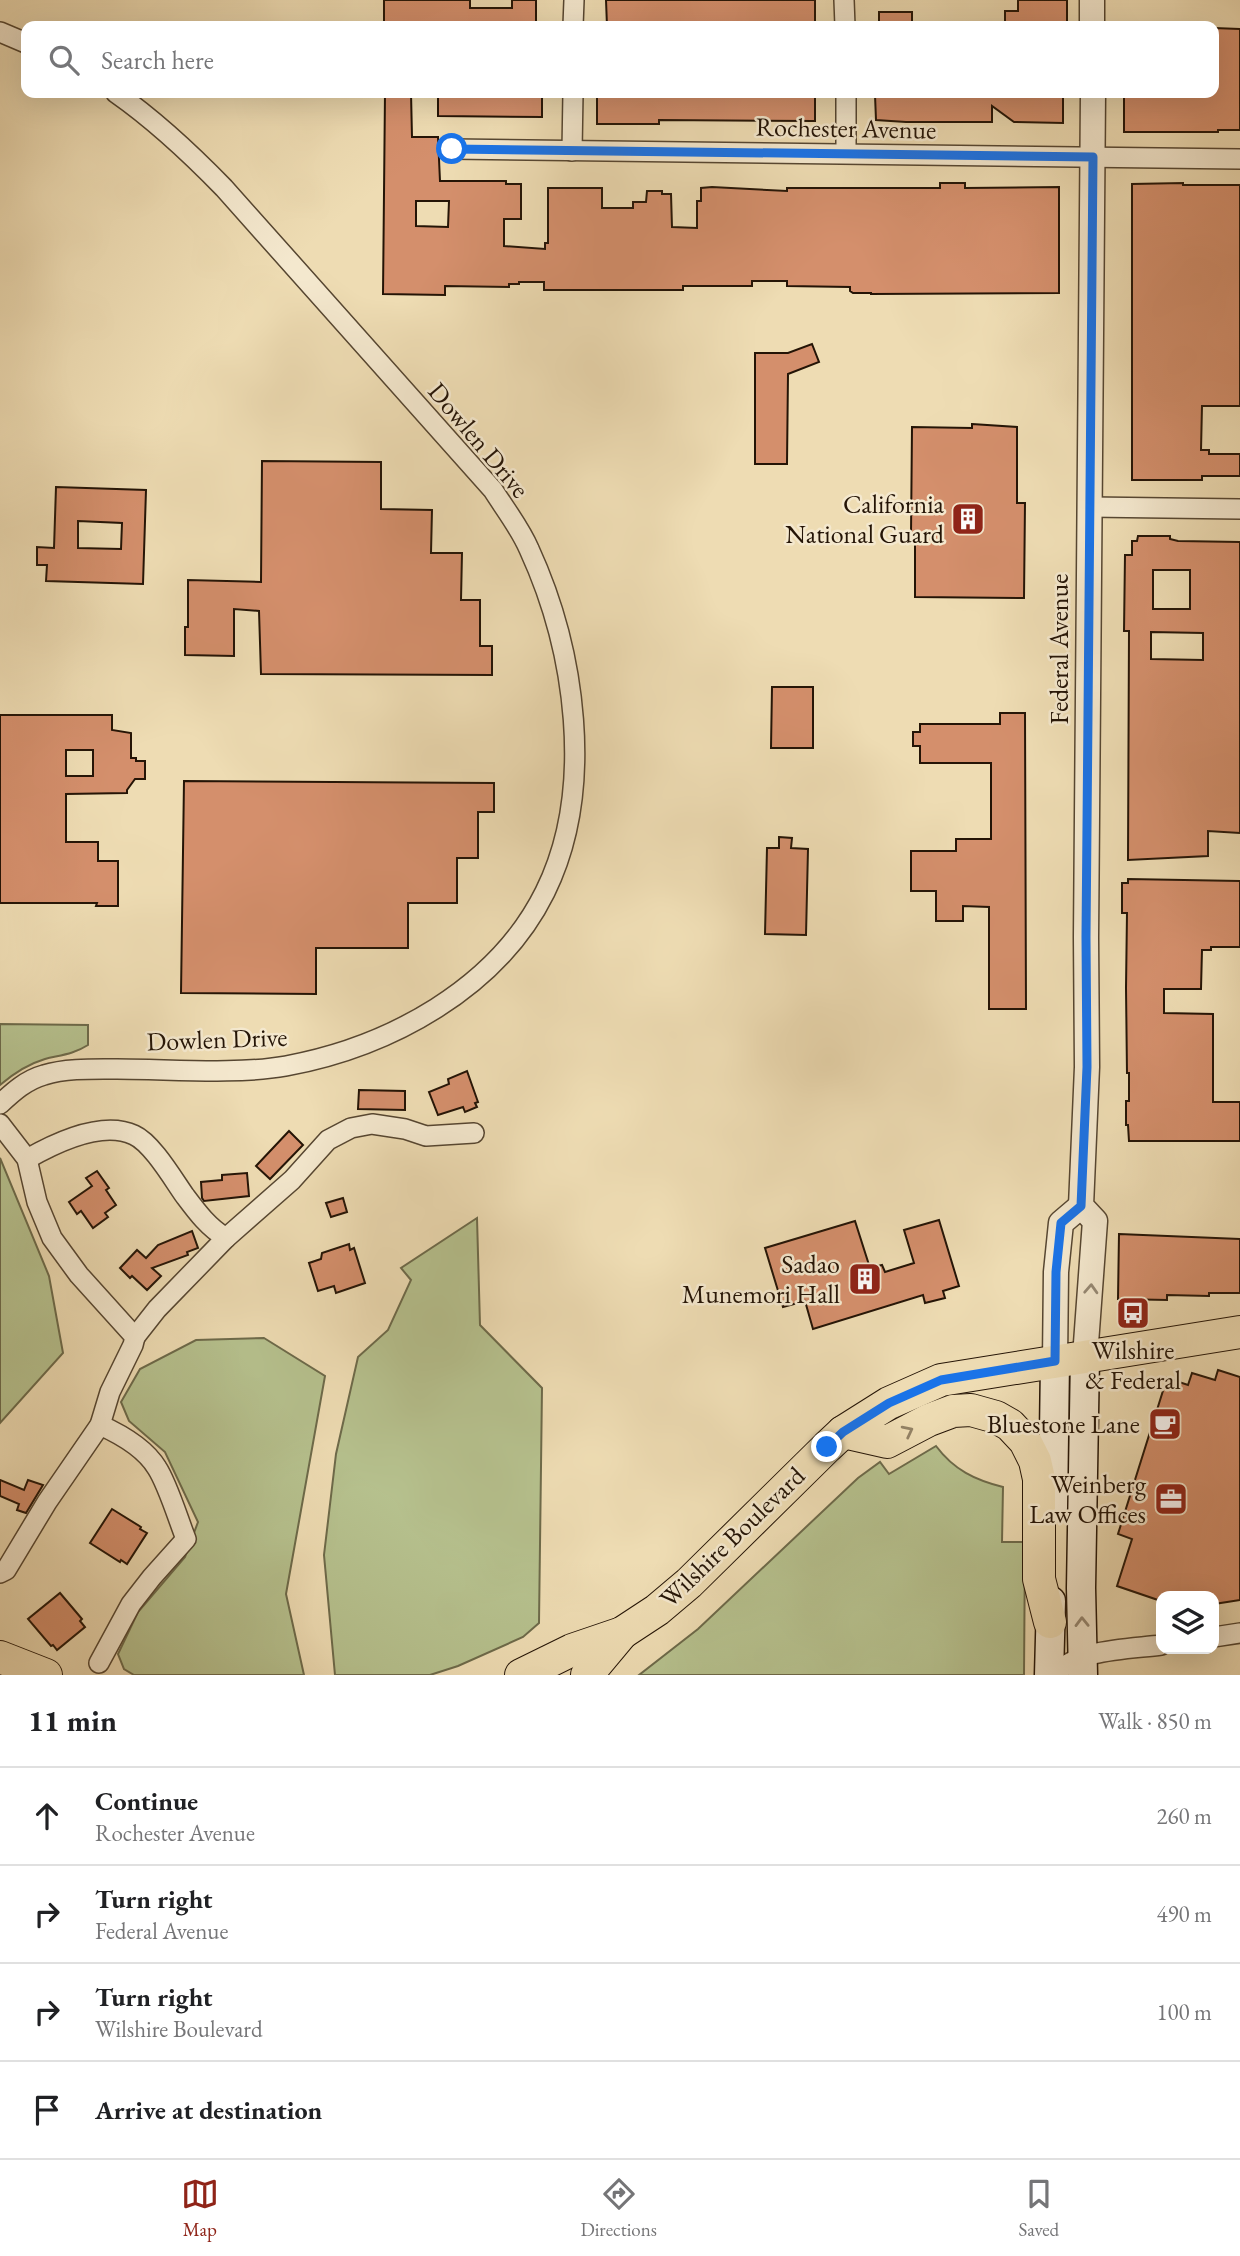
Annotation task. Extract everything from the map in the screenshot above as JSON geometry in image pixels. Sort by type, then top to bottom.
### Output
[{"type":"main road","name":"Wilshire Boulevard","points":[[521,1675],[572,1650],[622,1633],[657,1610],[689,1583],[843,1432],[889,1403],[941,1380],[1240,1332]]},
{"type":"main road","points":[[1049,1675],[1050,1622],[1070,1359]]},
{"type":"main road","points":[[1070,1359],[1083,1666]]},
{"type":"main road","points":[[843,1432],[887,1442],[929,1420],[953,1411],[971,1410],[996,1417],[1010,1425],[1025,1441],[1040,1479],[1039,1578],[1050,1622]]},
{"type":"main road","name":"Wilshire Boulevard","points":[[587,1675],[622,1633]]},
{"type":"main road","points":[[0,1657],[46,1675]]},
{"type":"street","points":[[573,21],[574,0]]},
{"type":"street","points":[[844,0],[845,21]]},
{"type":"street","points":[[1092,0],[1092,21]]},
{"type":"street","points":[[0,32],[21,41]]},
{"type":"street","name":"Dowlen Drive","points":[[0,1104],[24,1084],[43,1075],[67,1071],[247,1070],[284,1066],[328,1056],[378,1039],[427,1013],[458,993],[495,962],[523,929],[545,892],[560,855],[573,786],[574,750],[566,657],[549,595],[528,545],[493,490],[224,188],[184,147],[123,98]]},
{"type":"street","points":[[572,151],[573,98]]},
{"type":"street","points":[[845,98],[846,153]]},
{"type":"street","name":"Federal Avenue","points":[[1070,1359],[1090,1312],[1095,1221],[1081,1206],[1087,1057],[1093,98]]},
{"type":"street","name":"Rochester Avenue","points":[[452,149],[1240,159]]},
{"type":"street","points":[[1090,507],[1240,509]]},
{"type":"street","points":[[0,1124],[27,1159],[37,1202],[52,1238],[79,1275],[135,1337]]},
{"type":"street","points":[[0,1573],[6,1570],[47,1502],[100,1425],[110,1392],[135,1337],[157,1308],[226,1238],[274,1197],[328,1140],[351,1128],[372,1124],[405,1129],[426,1136],[474,1133]]},
{"type":"street","points":[[27,1159],[72,1136],[112,1130],[134,1135],[148,1146],[208,1224],[226,1238]]},
{"type":"street","points":[[1070,1359],[1056,1272],[1061,1223],[1081,1206]]},
{"type":"street","points":[[99,1664],[131,1604],[186,1539],[157,1467],[139,1449],[100,1425]]},
{"type":"street","points":[[1219,1636],[1240,1633]]},
{"type":"street","points":[[1056,1675],[1062,1666],[1083,1666],[1156,1646]]},
{"type":"green space","points":[[0,1024],[88,1025],[88,1045],[33,1064],[0,1085]]},
{"type":"green space","points":[[0,1158],[49,1276],[63,1353],[0,1423]]},
{"type":"green space","points":[[477,1218],[480,1325],[542,1388],[539,1623],[523,1637],[458,1666],[430,1675],[335,1675],[324,1555],[336,1454],[358,1357],[388,1330],[411,1280],[401,1268]]},
{"type":"green space","points":[[264,1338],[325,1376],[286,1594],[304,1675],[134,1675],[124,1669],[118,1654],[138,1612],[185,1557],[198,1522],[165,1452],[129,1421],[121,1402],[140,1369],[196,1340]]},
{"type":"green space","points":[[936,1446],[950,1462],[966,1473],[1003,1487],[1002,1542],[1025,1542],[1024,1675],[639,1675],[698,1629],[858,1478],[880,1462],[889,1474]]},
{"type":"building","points":[[384,0],[470,0],[470,8],[512,8],[512,0],[536,0],[536,21],[384,21]]},
{"type":"building","points":[[606,0],[815,0],[815,21],[607,21]]},
{"type":"building","points":[[1018,0],[1067,0],[1067,21],[1005,21],[1005,11],[1018,11]]},
{"type":"building","points":[[879,12],[912,12],[912,21],[879,21]]},
{"type":"building","points":[[1219,28],[1240,29],[1240,130],[1124,132],[1124,98],[1219,98]]},
{"type":"building","points":[[385,98],[411,98],[412,137],[438,137],[440,181],[506,181],[506,184],[521,184],[521,219],[504,219],[504,246],[545,249],[545,243],[548,243],[548,188],[602,188],[602,208],[633,208],[633,202],[646,202],[647,191],[662,191],[662,194],[671,194],[672,227],[697,228],[697,201],[701,201],[701,188],[787,191],[787,188],[940,188],[940,183],[965,183],[965,188],[1059,187],[1059,293],[871,294],[853,293],[850,287],[787,286],[787,281],[752,281],[752,286],[683,286],[683,290],[544,290],[544,282],[519,282],[509,284],[509,287],[445,286],[445,295],[383,294]],"holes":[[[416,201],[449,201],[448,227],[416,226]]]},
{"type":"building","points":[[438,98],[542,98],[542,117],[438,116]]},
{"type":"building","points":[[597,98],[815,98],[815,121],[659,120],[659,124],[597,124]]},
{"type":"building","points":[[875,98],[1063,98],[1063,123],[1014,122],[992,106],[992,122],[876,120]]},
{"type":"building","points":[[1132,184],[1240,185],[1240,406],[1202,406],[1201,450],[1209,450],[1209,454],[1240,454],[1240,476],[1202,476],[1202,480],[1132,480]]},
{"type":"building","points":[[812,344],[819,362],[788,374],[787,464],[755,464],[755,353],[788,353]]},
{"type":"building","name":"California National Guard","points":[[972,424],[1017,427],[1017,503],[1025,503],[1024,598],[915,597],[915,535],[911,535],[912,427],[972,428]]},
{"type":"building","points":[[262,461],[381,462],[381,509],[432,510],[431,553],[462,553],[461,600],[480,600],[480,646],[492,646],[492,675],[261,674],[259,611],[234,609],[234,656],[185,655],[188,580],[261,582]]},
{"type":"building","points":[[56,487],[146,490],[143,584],[46,581],[47,565],[37,565],[37,547],[54,548]],"holes":[[[78,521],[122,523],[121,549],[78,548]]]},
{"type":"building","points":[[1138,536],[1170,536],[1170,539],[1178,541],[1240,542],[1240,833],[1208,831],[1208,856],[1128,860],[1129,631],[1124,631],[1125,555],[1132,555],[1132,541],[1137,541]],"holes":[[[1153,570],[1190,570],[1190,609],[1153,609]],[[1151,632],[1203,633],[1203,660],[1151,659]]]},
{"type":"building","points":[[772,687],[813,687],[813,748],[771,748]]},
{"type":"building","points":[[1000,713],[1025,713],[1026,1009],[989,1009],[989,907],[963,906],[963,921],[936,921],[936,891],[911,891],[911,851],[956,851],[956,839],[991,839],[991,763],[920,763],[920,746],[913,746],[913,732],[920,732],[920,724],[1000,724]]},
{"type":"building","points":[[0,715],[112,715],[112,730],[131,733],[131,758],[145,761],[145,779],[135,779],[127,793],[66,794],[66,842],[98,842],[98,861],[118,861],[118,906],[96,906],[97,903],[0,903]],"holes":[[[66,750],[93,750],[93,776],[66,776]]]},
{"type":"building","points":[[184,781],[494,783],[494,812],[478,812],[478,858],[457,858],[457,903],[408,903],[408,948],[316,948],[316,994],[181,993]]},
{"type":"building","points":[[779,837],[792,838],[791,848],[808,849],[806,935],[765,934],[767,848],[779,848]]},
{"type":"building","points":[[1128,879],[1240,881],[1240,947],[1211,947],[1211,950],[1202,950],[1201,989],[1164,989],[1164,1013],[1213,1014],[1213,1102],[1240,1102],[1240,1141],[1129,1141],[1126,1125],[1126,1101],[1129,1101],[1127,913],[1122,913],[1122,883],[1128,883]]},
{"type":"building","points":[[467,1071],[478,1102],[475,1103],[477,1107],[465,1112],[463,1107],[438,1115],[429,1092],[449,1084],[448,1079]]},
{"type":"building","points":[[359,1090],[405,1091],[405,1110],[358,1109]]},
{"type":"building","points":[[289,1131],[303,1145],[270,1179],[256,1166]]},
{"type":"building","points":[[97,1171],[109,1188],[106,1190],[116,1205],[105,1213],[108,1217],[93,1228],[81,1211],[77,1214],[69,1202],[92,1186],[86,1178]]},
{"type":"building","points":[[247,1173],[249,1196],[204,1201],[202,1198],[201,1182],[222,1180],[222,1175]]},
{"type":"building","points":[[343,1198],[347,1212],[331,1217],[326,1203]]},
{"type":"building","name":"Sadao Munemori Hall","points":[[939,1220],[959,1286],[943,1291],[945,1298],[925,1303],[923,1295],[813,1329],[805,1301],[783,1307],[765,1248],[855,1221],[870,1268],[882,1265],[885,1272],[914,1263],[904,1230]]},
{"type":"building","points":[[192,1231],[198,1248],[187,1252],[188,1255],[152,1268],[161,1276],[147,1290],[120,1268],[137,1250],[146,1258],[158,1245]]},
{"type":"building","points":[[1119,1234],[1240,1239],[1240,1293],[1209,1293],[1209,1296],[1167,1295],[1167,1300],[1118,1299]]},
{"type":"building","points":[[349,1244],[350,1250],[354,1248],[365,1283],[336,1293],[334,1286],[318,1291],[309,1263],[321,1259],[322,1253]]},
{"type":"building","points":[[1218,1370],[1240,1377],[1240,1600],[1219,1603],[1219,1591],[1156,1591],[1156,1599],[1117,1586],[1132,1539],[1118,1534],[1167,1378],[1188,1385],[1192,1373],[1215,1380]]},
{"type":"building","points":[[0,1480],[24,1490],[28,1480],[43,1485],[26,1513],[17,1510],[19,1504],[0,1496]]},
{"type":"building","points":[[112,1509],[147,1533],[127,1564],[90,1543]]},
{"type":"building","points":[[60,1593],[82,1619],[80,1621],[85,1627],[57,1650],[28,1619]]},
{"type":"place","name":"California National Guard","points":[[968,519]]},
{"type":"place","name":"Sadao Munemori Hall","points":[[865,1279]]},
{"type":"place","name":"Wilshire & Federal","points":[[1133,1313]]},
{"type":"place","name":"Bluestone Lane","points":[[1165,1424]]},
{"type":"place","name":"Weinberg Law Offices","points":[[1171,1499]]},
{"type":"route","points":[[452,149],[1093,157],[1086,937],[1088,1036],[1081,1206],[1061,1223],[1056,1272],[1055,1361],[941,1380],[889,1403],[843,1432],[827,1447]]}]
